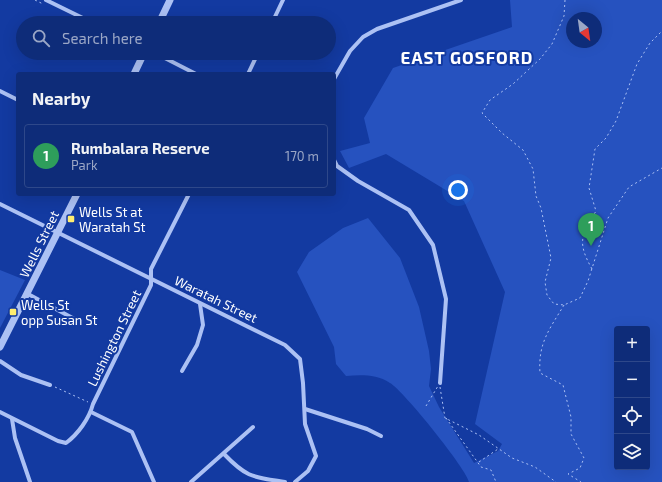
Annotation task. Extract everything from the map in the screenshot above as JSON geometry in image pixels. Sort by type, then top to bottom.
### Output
[{"type":"street","points":[[46,0],[79,16]]},
{"type":"street","points":[[162,16],[170,0]]},
{"type":"street","points":[[275,16],[283,0]]},
{"type":"street","points":[[336,76],[350,51],[363,37],[377,28],[461,0]]},
{"type":"street","points":[[135,72],[141,60]]},
{"type":"street","points":[[169,60],[192,72]]},
{"type":"street","points":[[249,72],[255,60]]},
{"type":"street","points":[[0,91],[16,99]]},
{"type":"street","points":[[336,164],[358,181],[409,210],[433,245],[446,299],[440,383]]},
{"type":"street","name":"Wells Street","points":[[0,347],[76,196]]},
{"type":"street","name":"Lushington Street","points":[[12,419],[58,441],[66,443],[76,436],[91,412],[93,404],[151,285],[151,269],[188,196]]},
{"type":"street","name":"Waratah Street","points":[[0,204],[200,304],[267,335],[285,345],[300,359],[305,424],[316,456],[308,471],[295,482]]},
{"type":"street","points":[[28,294],[80,322]]},
{"type":"street","points":[[182,370],[197,344],[203,325],[200,304]]},
{"type":"street","points":[[0,361],[21,375],[50,385]]},
{"type":"street","points":[[305,409],[367,429],[381,436]]},
{"type":"street","points":[[0,412],[12,419],[15,438],[30,482]]},
{"type":"street","points":[[91,412],[132,432],[154,482]]},
{"type":"street","points":[[191,482],[253,427]]},
{"type":"street","points":[[224,454],[240,470],[255,477],[285,482]]},
{"type":"path","points":[[564,0],[564,16],[552,44],[540,59],[512,84],[490,100],[482,113],[502,133],[523,150],[533,168],[536,196],[541,208],[551,258],[545,282],[547,295],[554,304],[564,305],[580,298],[588,281],[608,218],[629,187],[662,168]]},
{"type":"path","points":[[592,269],[584,254],[582,234],[596,211],[589,188],[595,149],[606,138],[616,121],[637,64],[650,43],[662,31]]},
{"type":"path","points":[[564,305],[544,338],[539,356],[540,373],[563,385],[571,417],[571,434],[584,458],[580,468],[568,474],[581,482]]},
{"type":"path","points":[[426,406],[440,383]]},
{"type":"path","points":[[440,383],[446,418],[481,467],[491,470],[496,482]]},
{"type":"path","points":[[50,385],[93,404]]},
{"type":"path","points":[[446,418],[479,435],[512,458],[535,467],[556,482]]},
{"type":"path","points":[[478,462],[498,449]]},
{"type":"shaded area","points":[[510,0],[662,0],[662,482],[469,482],[466,475],[447,448],[420,414],[397,389],[390,383],[379,378],[363,375],[346,376],[336,364],[334,347],[297,272],[309,252],[343,228],[368,218],[400,258],[419,307],[429,351],[431,369],[429,386],[439,407],[474,463],[498,451],[502,444],[475,424],[505,292],[464,201],[386,154],[349,168],[340,151],[370,143],[364,118],[393,68],[512,27]]},
{"type":"shaded area","points":[[0,270],[25,280],[0,328]]},
{"type":"place","name":"Wells St at Waratah St","points":[[71,219]]},
{"type":"place","name":"Rumbalara Reserve","points":[[591,246]]},
{"type":"place","name":"Wells St opp Susan St","points":[[13,312]]},
{"type":"district","name":"EAST GOSFORD","points":[[467,57]]}]
